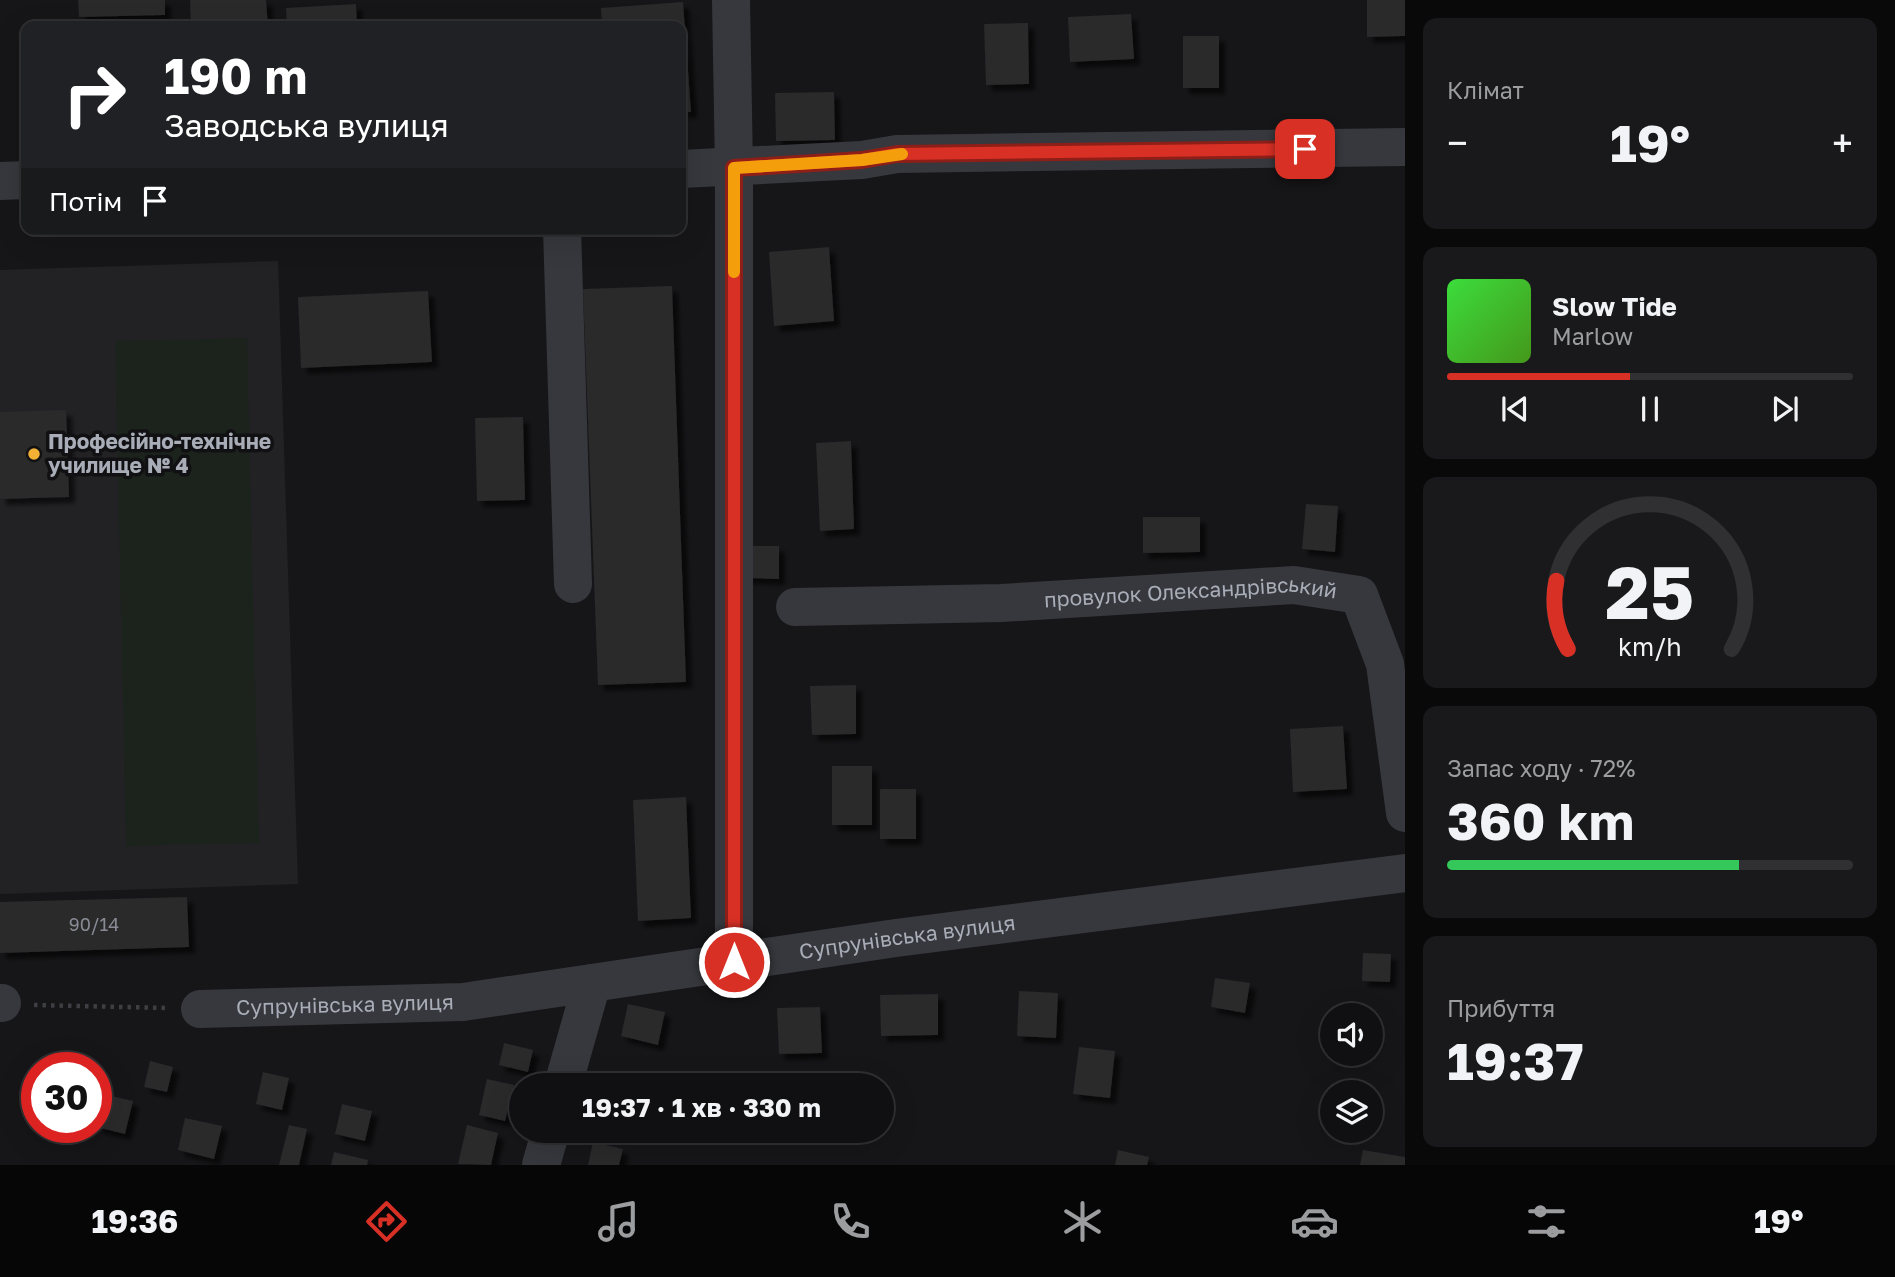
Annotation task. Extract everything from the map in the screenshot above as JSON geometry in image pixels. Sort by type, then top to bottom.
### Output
[{"type":"street","points":[[731,0],[734,168],[734,962]]},
{"type":"street","points":[[686,169],[862,160],[897,154],[1405,147]]},
{"type":"street","points":[[0,181],[21,180]]},
{"type":"street","points":[[562,235],[573,584]]},
{"type":"street","name":"провулок Олександрівський","points":[[795,607],[1002,603],[1294,585],[1359,595],[1385,664],[1405,813]]},
{"type":"street","name":"Супрунівська вулиця","points":[[200,1009],[463,1002],[896,938],[1405,873]]},
{"type":"street","points":[[566,1073],[592,984]]},
{"type":"street","points":[[541,1165],[547,1143]]},
{"type":"path","points":[[1,1003],[200,1009]]},
{"type":"shaded area","points":[[278,261],[298,884],[0,894],[0,270]]},
{"type":"shaded area","points":[[247,338],[259,843],[126,846],[115,341]]},
{"type":"building","points":[[78,0],[165,0],[165,15],[79,17]]},
{"type":"building","points":[[190,0],[266,0],[268,21],[191,21]]},
{"type":"building","points":[[1367,0],[1405,0],[1405,36],[1367,37]]},
{"type":"building","points":[[683,2],[684,21],[602,21],[601,8]]},
{"type":"building","points":[[356,4],[357,21],[287,21],[286,8]]},
{"type":"building","points":[[1131,14],[1134,59],[1070,62],[1068,17]]},
{"type":"building","points":[[1028,23],[1029,84],[986,85],[984,24]]},
{"type":"building","points":[[1183,36],[1219,36],[1219,88],[1183,88]]},
{"type":"building","points":[[686,43],[691,112],[686,112]]},
{"type":"building","points":[[834,92],[835,140],[776,141],[775,93]]},
{"type":"building","points":[[829,247],[834,321],[774,326],[769,252]]},
{"type":"building","points":[[672,286],[686,682],[598,685],[583,289]]},
{"type":"building","points":[[428,291],[432,362],[301,368],[298,297]]},
{"type":"building","name":"Професійно-технічне училище № 4","points":[[66,410],[69,497],[0,499],[0,412]]},
{"type":"building","points":[[523,417],[525,500],[477,501],[475,418]]},
{"type":"building","points":[[851,441],[854,529],[820,531],[816,443]]},
{"type":"building","points":[[1306,504],[1338,506],[1335,552],[1302,549]]},
{"type":"building","points":[[1143,517],[1200,517],[1200,552],[1143,553]]},
{"type":"building","points":[[745,546],[779,546],[779,579],[744,578]]},
{"type":"building","points":[[856,685],[856,734],[812,735],[810,686]]},
{"type":"building","points":[[1343,726],[1347,789],[1293,792],[1290,729]]},
{"type":"building","points":[[832,766],[872,766],[872,825],[832,825]]},
{"type":"building","points":[[880,789],[916,789],[916,839],[880,839]]},
{"type":"building","points":[[686,797],[691,918],[638,921],[633,800]]},
{"type":"building","points":[[187,897],[189,947],[0,953],[0,902]]},
{"type":"building","points":[[1363,953],[1391,954],[1390,982],[1362,981]]},
{"type":"building","points":[[1215,978],[1250,983],[1245,1013],[1211,1007]]},
{"type":"building","points":[[1019,991],[1058,993],[1056,1038],[1017,1036]]},
{"type":"building","points":[[938,994],[938,1035],[881,1036],[880,995]]},
{"type":"building","points":[[628,1004],[665,1012],[658,1045],[621,1036]]},
{"type":"building","points":[[820,1007],[822,1053],[779,1054],[777,1008]]},
{"type":"building","points":[[504,1043],[533,1050],[528,1072],[499,1065]]},
{"type":"building","points":[[1079,1047],[1115,1051],[1110,1098],[1073,1094]]},
{"type":"building","points":[[150,1061],[173,1067],[167,1092],[144,1087]]},
{"type":"building","points":[[263,1072],[289,1078],[282,1110],[256,1104]]},
{"type":"building","points":[[487,1079],[509,1084],[509,1105],[505,1121],[479,1115]]},
{"type":"building","points":[[112,1096],[133,1101],[125,1134],[112,1131]]},
{"type":"building","points":[[342,1104],[372,1111],[365,1141],[335,1134]]},
{"type":"building","points":[[185,1118],[222,1126],[214,1159],[178,1150]]},
{"type":"building","points":[[289,1125],[307,1129],[299,1165],[279,1165]]},
{"type":"building","points":[[467,1125],[498,1133],[491,1165],[458,1164]]},
{"type":"building","points":[[593,1143],[623,1149],[619,1165],[588,1165]]},
{"type":"building","points":[[1118,1150],[1149,1157],[1147,1165],[1115,1165]]},
{"type":"building","points":[[1363,1150],[1405,1157],[1405,1165],[1360,1165]]},
{"type":"building","points":[[334,1152],[368,1160],[367,1165],[331,1165]]},
{"type":"slow traffic","points":[[734,272],[734,168],[862,160],[902,154]]},
{"type":"place","name":"Професійно-технічне училище № 4","points":[[34,454]]},
{"type":"route","points":[[734,962],[734,168],[862,160],[897,154],[1305,149]]}]
